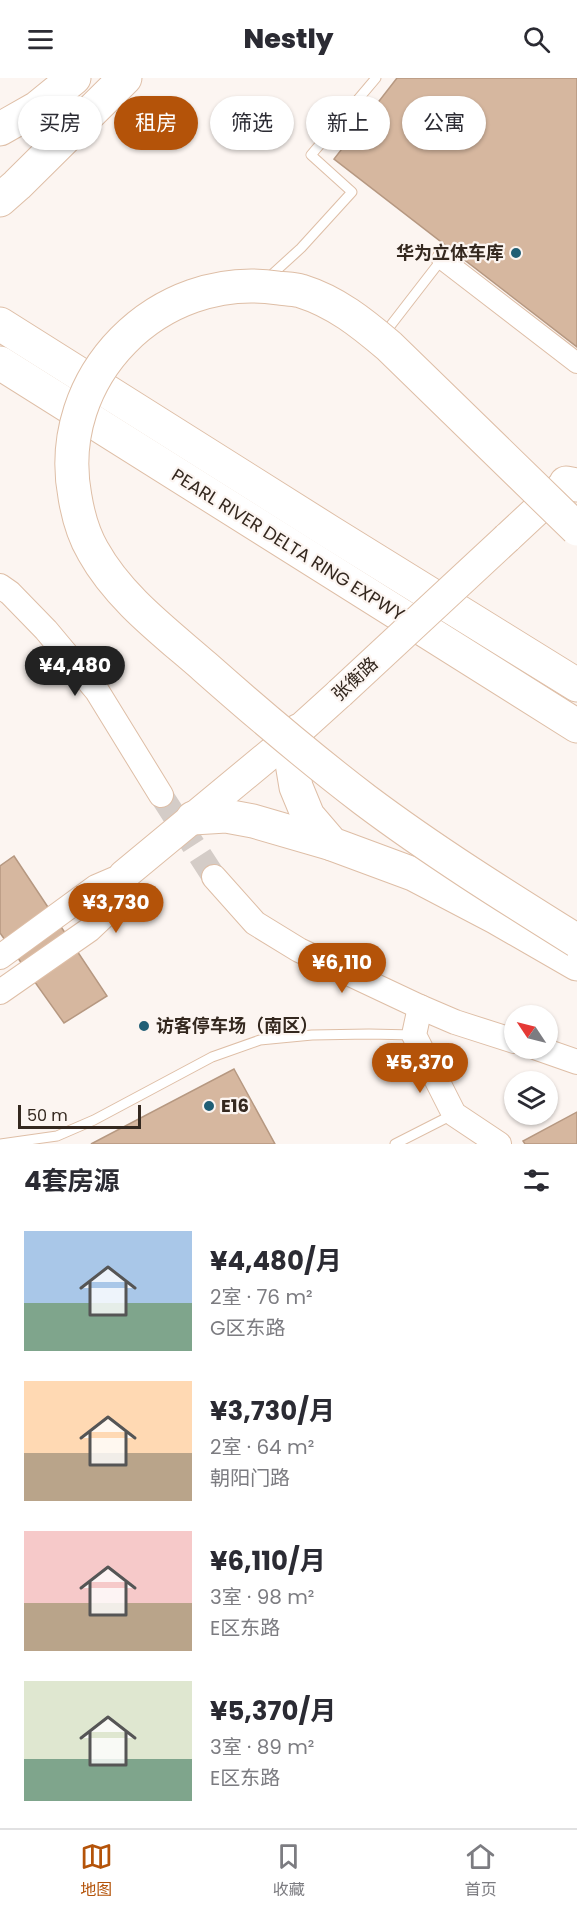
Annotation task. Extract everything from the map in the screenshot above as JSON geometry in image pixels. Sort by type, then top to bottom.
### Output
[{"type":"highway","points":[[0,129],[37,108],[74,78]]},
{"type":"highway","points":[[0,200],[125,78]]},
{"type":"highway","points":[[577,529],[359,320],[331,303],[299,291],[260,285],[227,286],[194,294],[163,308],[134,329],[107,358],[85,397],[74,432],[71,479],[79,520],[92,550],[115,584],[146,615],[251,708],[366,800],[477,878],[577,941]]},
{"type":"highway","name":"PEARL RIVER DELTA RING EXPWY","points":[[0,324],[577,685]]},
{"type":"highway","name":"PEARL RIVER DELTA RING EXPWY","points":[[0,363],[577,726]]},
{"type":"highway","points":[[298,731],[292,763],[296,787],[308,816],[332,844]]},
{"type":"highway","points":[[193,818],[226,816],[253,821],[332,844],[413,874],[497,918],[577,964]]},
{"type":"main road","name":"张衡路","points":[[124,875],[298,731],[573,480]]},
{"type":"street","points":[[442,259],[577,363]]},
{"type":"street","points":[[5,593],[46,630],[97,691],[161,795]]},
{"type":"street","points":[[0,957],[96,887],[124,875]]},
{"type":"street","points":[[0,992],[89,930],[107,913],[124,875]]},
{"type":"street","points":[[214,877],[255,923],[299,950],[455,1022],[504,1038]]},
{"type":"street","points":[[420,1007],[414,1035],[454,1113],[499,1144]]},
{"type":"street","points":[[558,1055],[577,1062]]},
{"type":"lane","points":[[260,285],[301,248],[352,192],[311,155],[376,78]]},
{"type":"lane","points":[[381,339],[442,259]]},
{"type":"lane","points":[[0,1144],[57,1136],[94,1120],[212,1057],[260,1040],[312,1035],[414,1035]]},
{"type":"lane","points":[[395,1144],[454,1113]]},
{"type":"building","name":"华为立体车库","points":[[397,78],[577,78],[577,347],[334,159],[341,150],[390,150],[390,96],[383,96]]},
{"type":"building","points":[[14,856],[107,996],[64,1023],[0,933],[0,866]]},
{"type":"building","name":"E16","points":[[234,1069],[275,1144],[91,1144]]},
{"type":"building","points":[[577,1112],[577,1144],[525,1144],[523,1141],[553,1125],[558,1125],[558,1122]]},
{"type":"tunnel","points":[[161,795],[214,877]]},
{"type":"place","name":"华为立体车库","points":[[516,253]]},
{"type":"place","name":"访客停车场（南区）","points":[[144,1026]]},
{"type":"place","name":"E16","points":[[209,1106]]}]
